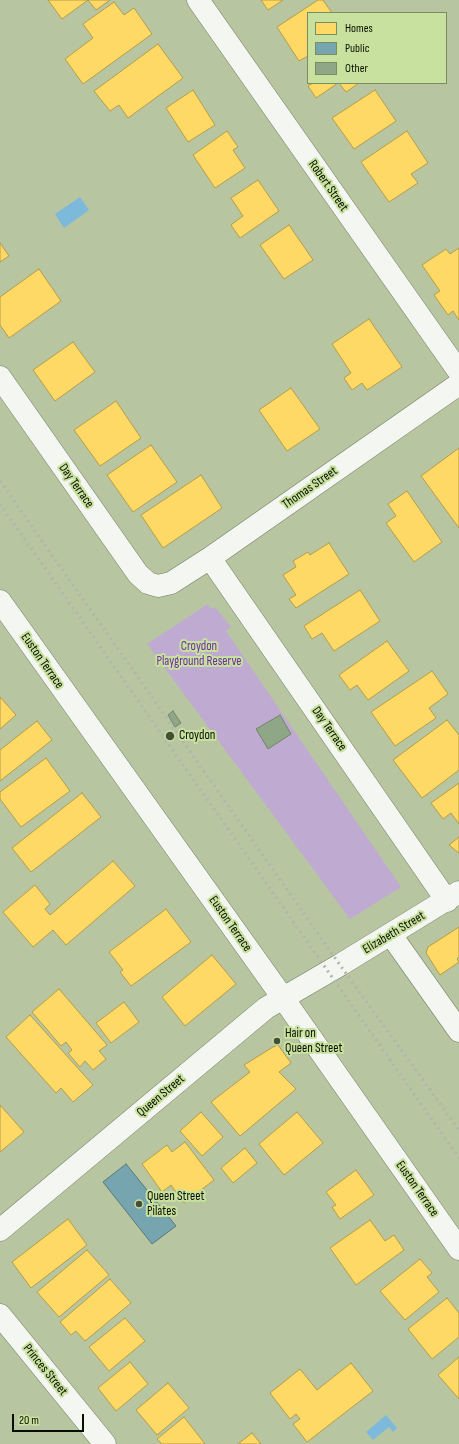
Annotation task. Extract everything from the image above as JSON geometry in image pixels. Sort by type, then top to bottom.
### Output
[{"type":"street","name":"Robert Street","points":[[198,0],[459,372]]},
{"type":"street","name":"Day Terrace","points":[[0,377],[138,574],[148,583],[158,586]]},
{"type":"street","name":"Thomas Street","points":[[158,586],[171,583],[210,558],[459,384]]},
{"type":"street","name":"Day Terrace","points":[[210,558],[453,897]]},
{"type":"street","name":"Euston Terrace","points":[[0,601],[283,998],[459,1249]]},
{"type":"street","name":"Elizabeth Street","points":[[328,972],[453,897]]},
{"type":"street","points":[[391,935],[459,1031]]},
{"type":"street","name":"Queen Street","points":[[0,1230],[266,1008],[328,972]]},
{"type":"street","name":"Princes Street","points":[[0,1315],[105,1444]]},
{"type":"green space","name":"Croydon Playground Reserve","points":[[208,604],[211,609],[215,607],[231,627],[226,631],[401,887],[350,919],[147,644]]},
{"type":"water","points":[[80,197],[89,210],[64,228],[55,214]]},
{"type":"water","points":[[386,1415],[397,1428],[393,1432],[389,1427],[373,1440],[366,1432]]},
{"type":"building: Homes","points":[[48,0],[88,0],[62,19]]},
{"type":"building: Homes","points":[[88,0],[110,0],[96,10]]},
{"type":"building: Homes","points":[[261,0],[283,0],[268,10]]},
{"type":"building: Homes","points":[[318,0],[323,0],[331,12],[307,12],[307,57],[299,61],[277,27]]},
{"type":"building: Homes","points":[[114,2],[124,15],[134,8],[152,34],[83,84],[65,59],[93,38],[83,24]]},
{"type":"building: Homes","points":[[158,44],[183,78],[128,118],[119,105],[110,111],[94,91]]},
{"type":"building: Homes","points":[[311,84],[337,84],[316,98],[308,86]]},
{"type":"building: Homes","points":[[340,84],[358,84],[346,92]]},
{"type":"building: Homes","points":[[193,90],[215,125],[188,142],[166,108]]},
{"type":"building: Homes","points":[[375,90],[396,121],[354,149],[332,118]]},
{"type":"building: Homes","points":[[227,131],[238,147],[233,150],[245,168],[215,188],[193,155]]},
{"type":"building: Homes","points":[[407,131],[428,163],[411,174],[418,183],[389,202],[361,162]]},
{"type":"building: Homes","points":[[258,180],[279,211],[240,238],[231,225],[243,216],[231,198]]},
{"type":"building: Homes","points":[[289,225],[313,260],[284,279],[260,245]]},
{"type":"building: Homes","points":[[0,243],[9,256],[0,262]]},
{"type":"building: Homes","points":[[459,248],[459,320],[453,311],[448,315],[434,295],[440,291],[422,265],[446,249],[450,254]]},
{"type":"building: Homes","points":[[39,269],[61,301],[9,338],[0,325],[0,297]]},
{"type":"building: Homes","points":[[369,319],[402,367],[367,390],[362,383],[352,390],[344,378],[351,373],[332,344]]},
{"type":"building: Homes","points":[[73,342],[95,372],[55,401],[33,370]]},
{"type":"building: Homes","points":[[291,388],[320,429],[287,451],[259,410]]},
{"type":"building: Homes","points":[[116,401],[141,438],[100,466],[74,430]]},
{"type":"building: Homes","points":[[151,445],[177,482],[133,512],[107,475]]},
{"type":"building: Homes","points":[[459,448],[459,528],[421,476]]},
{"type":"building: Homes","points":[[201,475],[222,508],[163,548],[141,515]]},
{"type":"building: Homes","points":[[407,491],[442,542],[414,562],[386,523],[396,516],[388,504]]},
{"type":"building: Homes","points":[[329,543],[349,574],[296,608],[289,599],[296,595],[283,575],[296,567],[293,561],[308,552],[310,555]]},
{"type":"building: Homes","points":[[360,590],[380,621],[334,651],[322,633],[312,639],[304,626]]},
{"type":"building: Homes","points":[[387,641],[409,671],[368,700],[357,685],[350,690],[339,675]]},
{"type":"building: Homes","points":[[432,671],[448,694],[429,708],[436,718],[395,746],[371,712]]},
{"type":"building: Homes","points":[[0,697],[16,715],[0,729]]},
{"type":"building: Homes","points":[[447,720],[459,735],[459,770],[422,798],[393,760]]},
{"type":"building: Homes","points":[[37,721],[52,740],[0,781],[0,750]]},
{"type":"building: Homes","points":[[46,758],[70,791],[21,827],[0,799],[0,792]]},
{"type":"building: Homes","points":[[459,783],[459,824],[451,813],[443,819],[431,803]]},
{"type":"building: Homes","points":[[82,793],[101,817],[31,872],[12,848]]},
{"type":"building: Homes","points":[[459,837],[459,853],[449,845]]},
{"type":"building: Homes","points":[[113,861],[135,886],[66,945],[53,930],[33,947],[3,912],[35,885],[50,904],[45,909],[50,915]]},
{"type":"building: Homes","points":[[166,909],[191,942],[131,986],[120,972],[123,970],[109,952]]},
{"type":"building: Homes","points":[[459,927],[459,957],[457,959],[459,962],[440,975],[426,953],[428,947]]},
{"type":"building: Homes","points":[[212,955],[236,984],[185,1026],[162,997]]},
{"type":"building: Homes","points":[[59,989],[107,1045],[99,1051],[106,1059],[93,1070],[85,1061],[80,1067],[68,1053],[72,1050],[66,1042],[61,1046],[32,1012]]},
{"type":"building: Homes","points":[[124,1002],[139,1022],[111,1043],[96,1023]]},
{"type":"building: Homes","points":[[30,1015],[93,1085],[73,1102],[61,1088],[56,1093],[6,1037]]},
{"type":"building: Homes","points":[[278,1045],[291,1063],[279,1072],[296,1089],[240,1136],[211,1102],[250,1072],[244,1065]]},
{"type":"building: Homes","points":[[0,1105],[24,1132],[0,1152]]},
{"type":"building: Homes","points":[[201,1112],[223,1137],[202,1156],[180,1131]]},
{"type":"building: Homes","points":[[297,1112],[323,1143],[284,1175],[259,1144]]},
{"type":"building: Homes","points":[[185,1142],[214,1180],[184,1203],[171,1185],[162,1192],[142,1164],[167,1145],[172,1152]]},
{"type":"building: Homes","points":[[245,1148],[257,1163],[233,1183],[221,1168]]},
{"type":"building: Homes","points":[[356,1170],[374,1195],[340,1219],[332,1207],[336,1205],[326,1192]]},
{"type":"building: Homes","points":[[68,1219],[87,1245],[31,1288],[12,1262]]},
{"type":"building: Homes","points":[[370,1220],[385,1241],[394,1235],[404,1250],[356,1285],[330,1248]]},
{"type":"building: Homes","points":[[87,1250],[109,1275],[59,1317],[37,1292]]},
{"type":"building: Homes","points":[[420,1259],[432,1273],[427,1277],[439,1292],[405,1320],[380,1291]]},
{"type":"building: Homes","points":[[110,1279],[131,1303],[85,1341],[76,1331],[71,1335],[60,1322]]},
{"type":"building: Homes","points":[[447,1298],[459,1313],[459,1337],[432,1359],[408,1329]]},
{"type":"building: Homes","points":[[125,1318],[145,1341],[109,1371],[89,1347]]},
{"type":"building: Homes","points":[[459,1357],[459,1399],[438,1375]]},
{"type":"building: Homes","points":[[130,1362],[148,1384],[116,1411],[98,1388]]},
{"type":"building: Homes","points":[[351,1363],[373,1391],[307,1442],[293,1424],[300,1419],[296,1414],[290,1419],[270,1393],[300,1369],[317,1390]]},
{"type":"building: Homes","points":[[168,1383],[189,1408],[157,1435],[136,1410]]},
{"type":"building: Homes","points":[[184,1417],[205,1444],[162,1444],[157,1439]]},
{"type":"building: Homes","points":[[252,1433],[261,1444],[238,1444]]},
{"type":"building: Public","name":"Queen Street Pilates","points":[[126,1164],[176,1226],[152,1244],[103,1182]]},
{"type":"building: Other","points":[[173,711],[181,723],[175,727],[168,715]]},
{"type":"building: Other","points":[[280,715],[291,734],[268,749],[256,729]]},
{"type":"railway","points":[[0,481],[340,965],[459,1130]]},
{"type":"railway","points":[[0,504],[459,1158]]},
{"type":"place","name":"Croydon","points":[[170,736]]},
{"type":"place","name":"Hair on Queen Street","points":[[277,1041]]},
{"type":"place","name":"Queen Street Pilates","points":[[139,1204]]}]
